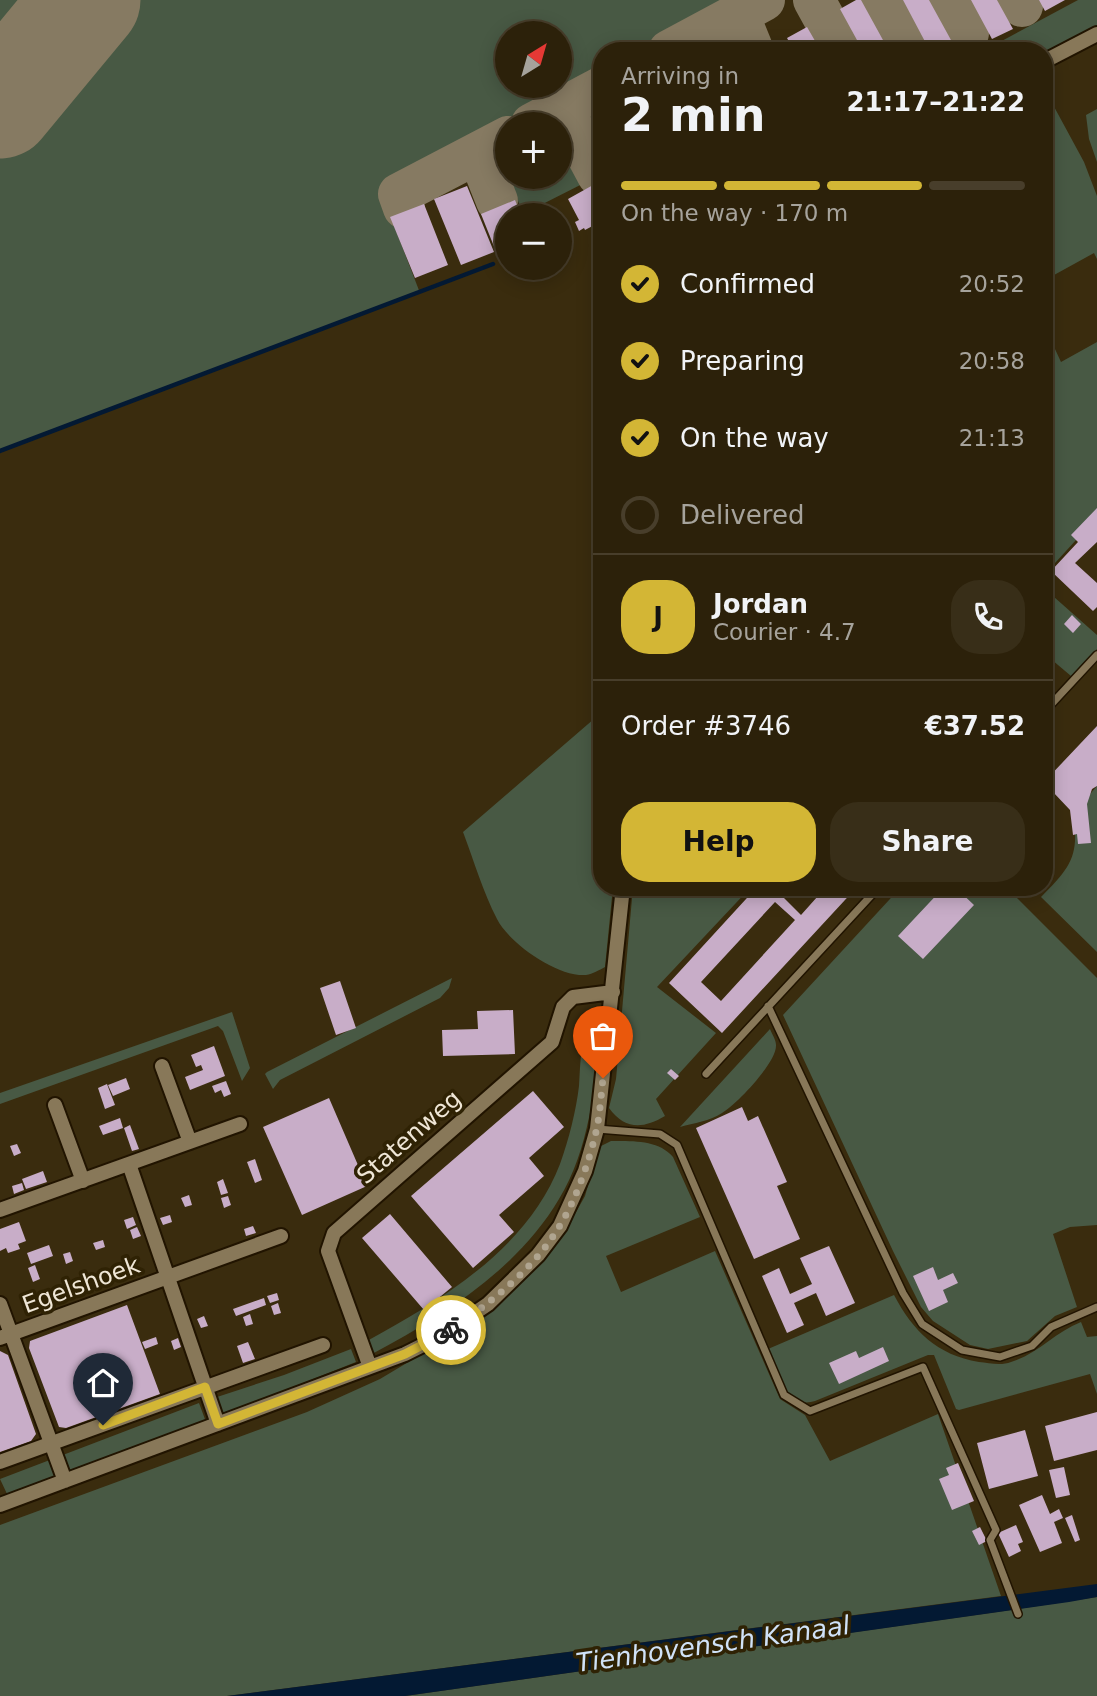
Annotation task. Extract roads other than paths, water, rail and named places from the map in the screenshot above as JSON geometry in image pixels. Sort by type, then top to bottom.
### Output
[{"type":"street","points":[[1053,57],[1097,34]]},
{"type":"street","points":[[0,1505],[370,1367],[441,1336],[488,1304],[538,1255],[560,1226],[584,1171],[597,1129],[621,896]]},
{"type":"street","name":"Statenweg","points":[[370,1367],[328,1251],[334,1233],[552,1042],[563,1007],[573,997],[613,992]]},
{"type":"street","points":[[162,1066],[190,1142]]},
{"type":"street","points":[[55,1105],[83,1181]]},
{"type":"street","points":[[0,1210],[240,1124]]},
{"type":"street","name":"Egelshoek","points":[[129,1164],[218,1424]]},
{"type":"street","name":"Egelshoek","points":[[5,1337],[281,1236]]},
{"type":"street","name":"Egelshoek","points":[[0,1304],[5,1337],[65,1481]]},
{"type":"street","points":[[0,1462],[323,1345]]},
{"type":"lane","points":[[1053,702],[1097,655]]},
{"type":"lane","points":[[706,1074],[872,896]]},
{"type":"lane","points":[[768,1006],[903,1293],[922,1324],[962,1350],[1000,1357],[1032,1346],[1051,1327],[1097,1307]]},
{"type":"lane","points":[[597,1129],[660,1135],[677,1145],[784,1395],[810,1411],[923,1367],[996,1530],[990,1540],[1018,1614]]},
{"type":"water","name":"Tienhovensch Kanaal","points":[[1097,1584],[1097,1597],[1069,1602],[405,1696],[227,1696]]},
{"type":"waterway","points":[[0,451],[493,264]]}]
